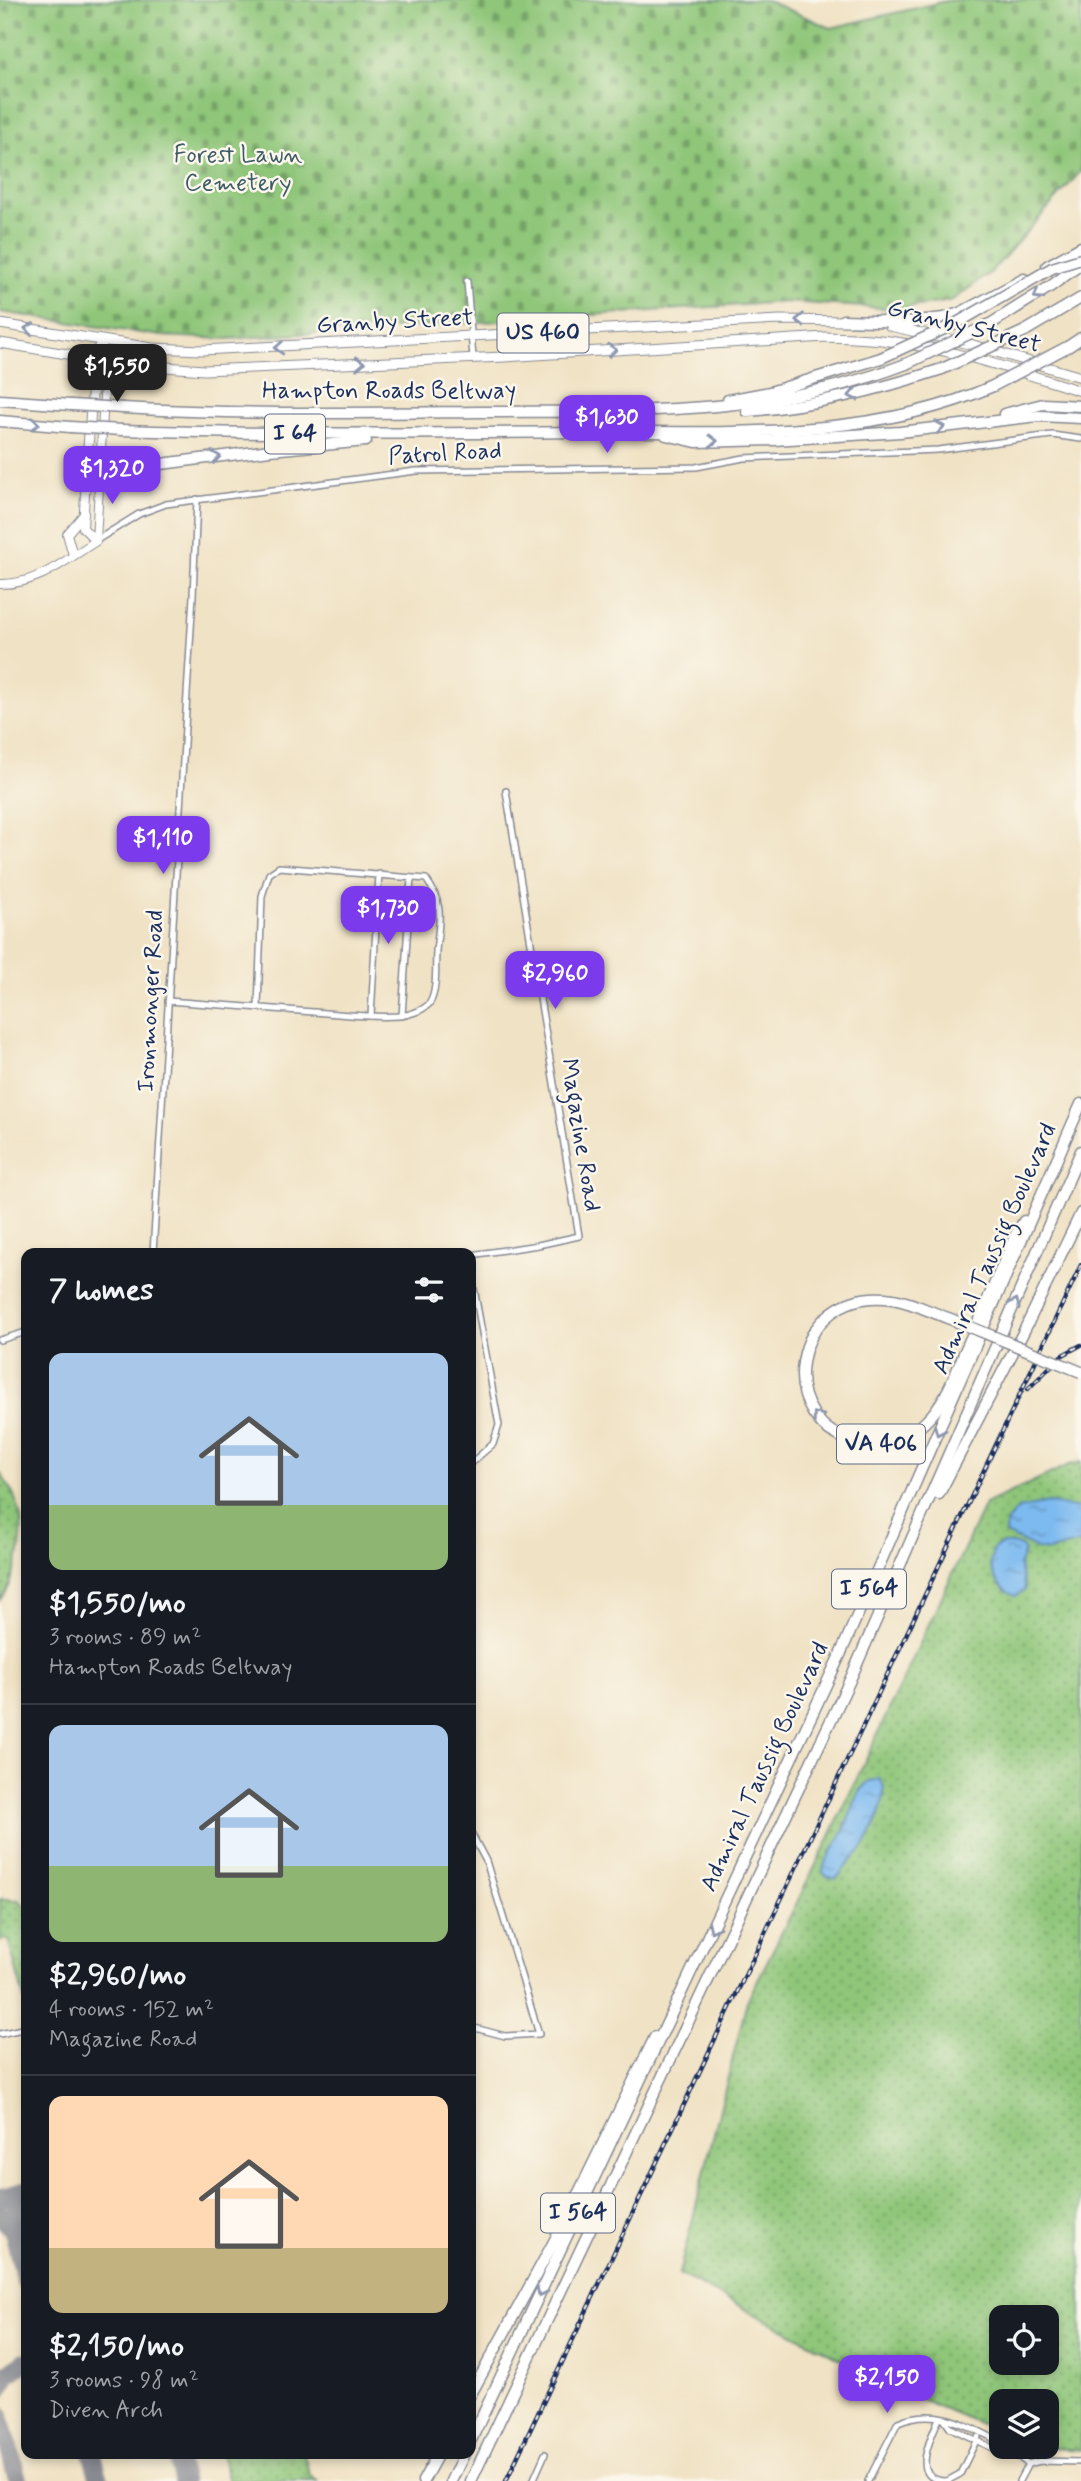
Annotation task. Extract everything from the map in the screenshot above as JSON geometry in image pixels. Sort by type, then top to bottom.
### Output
[{"type":"highway","points":[[843,320],[908,322],[944,318],[960,313],[1081,247]]},
{"type":"highway","points":[[635,410],[723,401],[770,392],[881,358],[957,323],[1052,268],[1081,261]]},
{"type":"highway","name":"Hampton Roads Beltway","points":[[0,400],[123,408],[285,413],[674,410],[724,407],[813,393],[862,380],[906,363],[992,323],[1051,286],[1081,261]]},
{"type":"highway","name":"I 64","points":[[674,410],[721,413],[763,410],[856,394],[942,369],[1025,331],[1081,298]]},
{"type":"highway","name":"Hampton Roads Beltway","points":[[0,421],[122,430],[302,435],[761,430],[845,424],[914,412],[966,398],[1081,338]]},
{"type":"highway","points":[[968,424],[1043,404],[1081,406]]},
{"type":"highway","points":[[646,431],[696,442],[774,440],[900,432],[1048,415],[1081,418]]},
{"type":"highway","points":[[87,460],[99,470],[114,470],[339,442],[423,439],[469,433]]},
{"type":"highway","name":"Admiral Taussig Boulevard","points":[[476,2429],[840,1655],[1081,1104]]},
{"type":"highway","points":[[850,1680],[1081,1151]]},
{"type":"highway","name":"VA 406","points":[[1044,1188],[1016,1234],[949,1388],[930,1418],[909,1435],[899,1440],[873,1444],[846,1439],[816,1416],[802,1381],[803,1355],[814,1331],[831,1313],[855,1301],[880,1298],[906,1302],[948,1318],[1081,1372]]},
{"type":"highway","points":[[850,1680],[877,1631],[943,1485],[1025,1329],[1081,1213]]},
{"type":"highway","name":"Admiral Taussig Boulevard","points":[[471,2481],[850,1680]]},
{"type":"highway","points":[[479,2481],[839,1713],[844,1692]]},
{"type":"highway","points":[[476,2385],[563,2225],[647,2050],[685,1986]]},
{"type":"highway","points":[[423,2481],[435,2459]]},
{"type":"highway","points":[[451,2481],[462,2459]]},
{"type":"main road","name":"Granby Street","points":[[0,324],[152,348],[202,351],[768,321],[843,320],[913,330],[1081,377]]},
{"type":"main road","name":"Granby Street","points":[[0,343],[153,367],[204,370],[472,358],[825,337],[862,338],[900,342],[960,355],[1081,391]]},
{"type":"main road","points":[[87,460],[95,358],[101,341]]},
{"type":"street","points":[[467,281],[472,358]]},
{"type":"street","points":[[96,541],[106,360],[101,341]]},
{"type":"street","name":"Patrol Road","points":[[0,584],[15,584],[33,579],[139,514],[197,499],[416,471],[696,467],[744,458],[938,450],[1052,435],[1081,439]]},
{"type":"street","points":[[87,460],[84,530],[96,541]]},
{"type":"street","name":"Ironmonger Road","points":[[153,1248],[197,499]]},
{"type":"street","points":[[73,555],[67,534],[83,514]]},
{"type":"street","name":"Magazine Road","points":[[476,1254],[579,1236],[506,791]]},
{"type":"street","points":[[169,1001],[258,1008],[371,1016],[402,1016],[418,1011],[430,1003],[434,990],[439,911],[436,892],[426,880],[279,867],[269,874],[261,896],[258,1008]]},
{"type":"street","points":[[371,1016],[379,874]]},
{"type":"street","points":[[402,1016],[411,878]]},
{"type":"street","points":[[476,1299],[499,1425],[493,1444],[476,1458]]},
{"type":"street","points":[[0,1340],[21,1334]]},
{"type":"street","points":[[476,1842],[486,1861],[539,2034],[505,2036],[476,2028]]},
{"type":"street","points":[[0,2034],[21,2029]]},
{"type":"street","points":[[868,2481],[898,2422],[914,2415],[927,2414],[956,2420],[989,2436]]},
{"type":"street","points":[[942,2419],[925,2455],[925,2465],[934,2478],[947,2481],[960,2474],[980,2432]]},
{"type":"street","points":[[942,2419],[951,2428],[989,2446]]},
{"type":"street","points":[[533,2481],[545,2454]]},
{"type":"street","points":[[1021,2459],[1028,2465]]},
{"type":"street","points":[[1019,2481],[1028,2465],[1040,2461],[1081,2462]]},
{"type":"green space","name":"Forest Lawn Cemetery","points":[[0,0],[766,0],[831,28],[950,0],[1081,0],[1081,171],[991,272],[951,301],[898,309],[786,302],[227,339],[161,336],[0,312]]},
{"type":"green space","points":[[1081,1462],[1081,2450],[1059,2449],[1059,2389],[989,2389],[989,2427],[903,2392],[679,2274],[747,2001],[824,1849],[985,1504]]},
{"type":"green space","points":[[0,1473],[18,1506],[21,1540],[16,1566],[8,1588],[0,1600]]},
{"type":"green space","points":[[0,1899],[19,1900],[21,1987],[8,1939],[0,1941]]},
{"type":"green space","points":[[222,2459],[305,2459],[309,2475],[317,2481],[229,2481]]},
{"type":"water","points":[[1048,1503],[1081,1508],[1081,1543],[1048,1551],[1037,1549],[1006,1534],[1007,1521],[1018,1509]]},
{"type":"water","points":[[1011,1544],[1021,1546],[1025,1551],[1019,1565],[1025,1590],[1016,1596],[999,1584],[990,1564],[994,1548]]},
{"type":"water","points":[[880,1779],[884,1794],[883,1803],[864,1846],[839,1877],[835,1879],[826,1876],[823,1872],[824,1865],[844,1830],[860,1790],[869,1781]]},
{"type":"taxiway","points":[[0,2198],[21,2192]]},
{"type":"taxiway","points":[[13,2230],[16,2210],[21,2202]]},
{"type":"taxiway","points":[[0,2214],[13,2230],[21,2262]]},
{"type":"taxiway","points":[[0,2389],[7,2375],[21,2364]]},
{"type":"taxiway","points":[[0,2415],[18,2481]]},
{"type":"taxiway","points":[[93,2459],[100,2481]]},
{"type":"taxiway","points":[[177,2459],[183,2481]]},
{"type":"railway","points":[[506,2481],[1081,1265]]},
{"type":"railway","points":[[1028,1389],[1061,1356],[1081,1345]]}]
